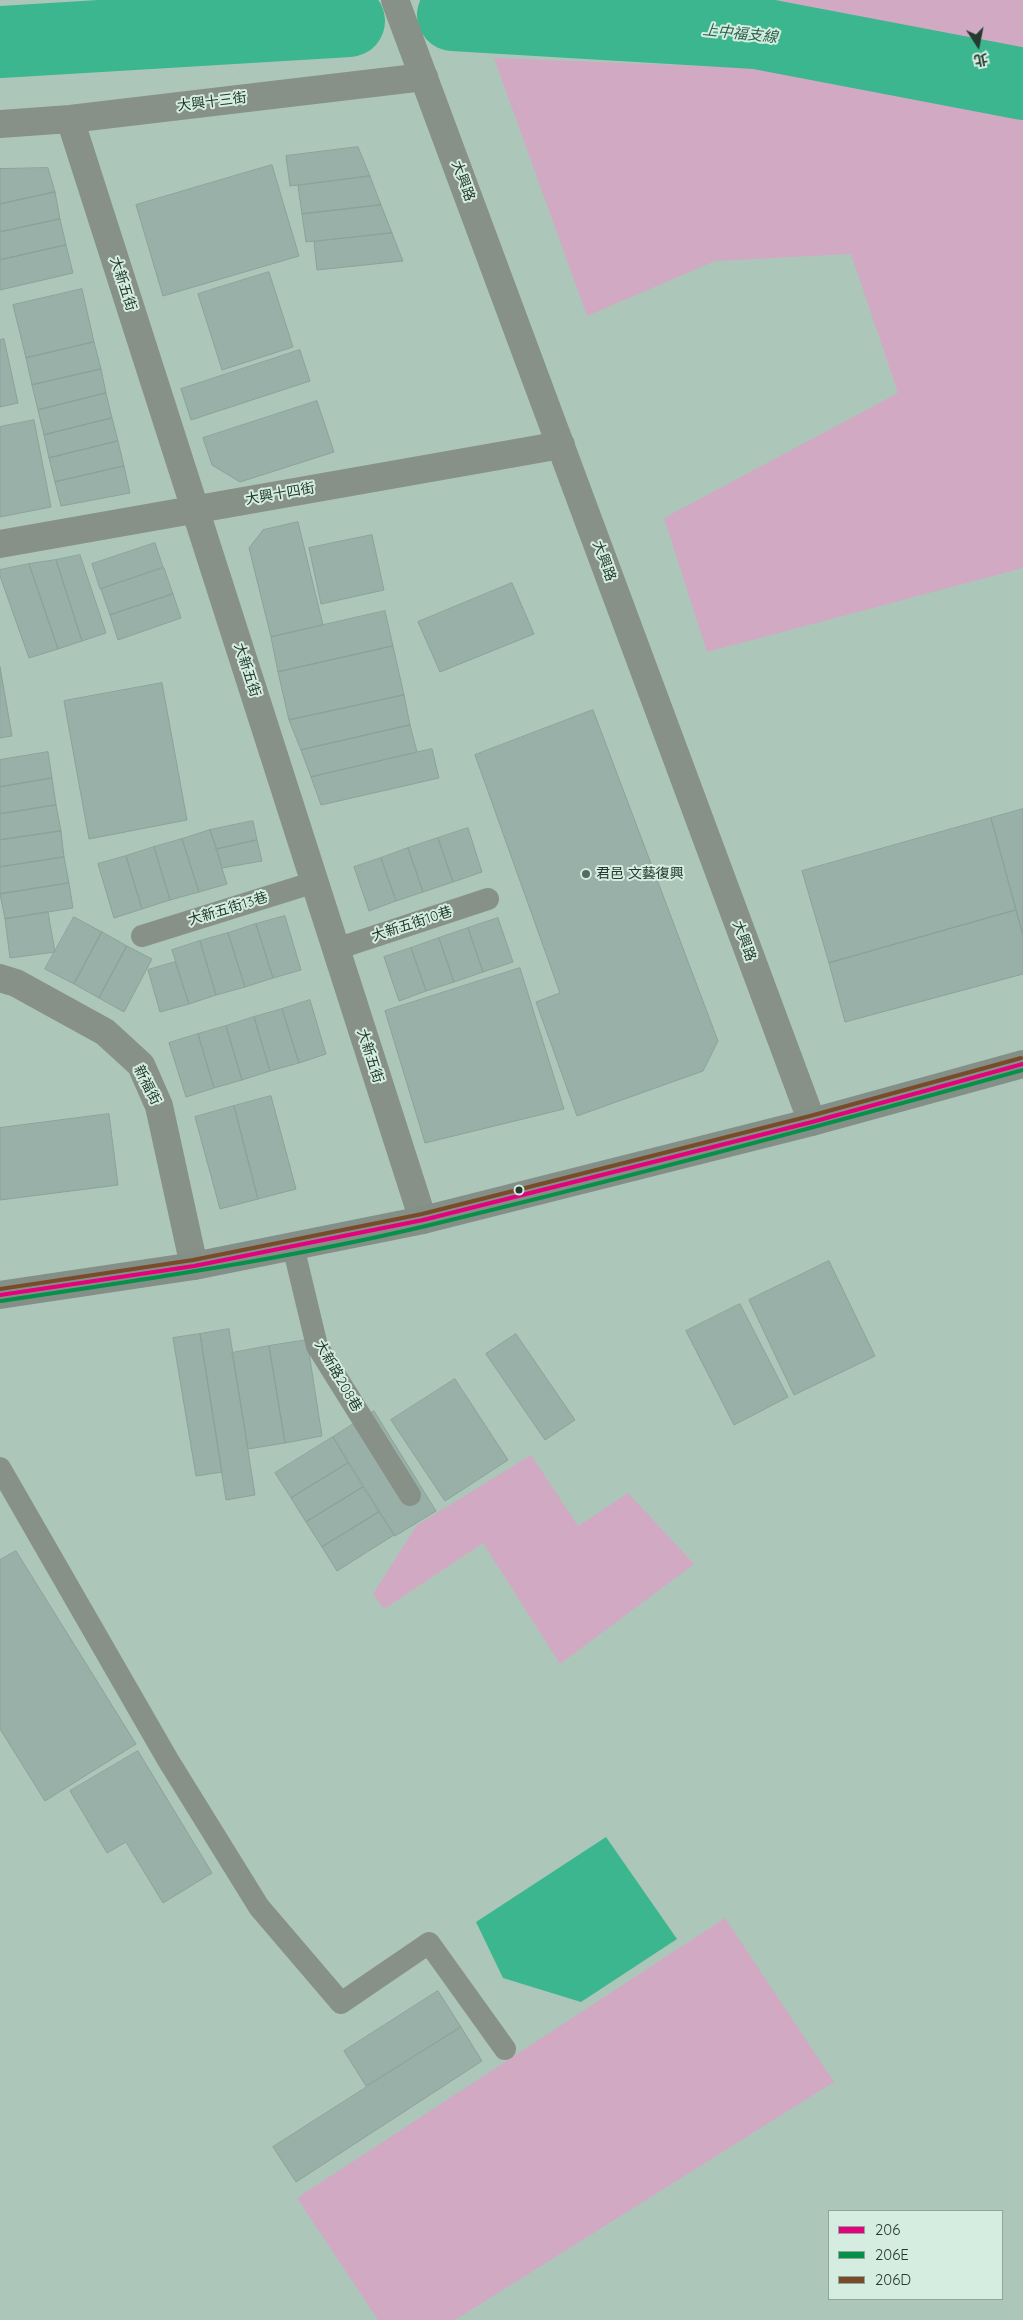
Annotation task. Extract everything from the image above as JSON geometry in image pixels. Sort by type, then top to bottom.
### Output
[{"type":"main road","points":[[0,1295],[194,1266],[423,1220],[812,1122],[1023,1064]]},
{"type":"street","name":"大興路","points":[[395,0],[812,1122]]},
{"type":"street","name":"大興十三街","points":[[0,124],[70,119],[424,77]]},
{"type":"street","name":"大新五街","points":[[70,119],[423,1220]]},
{"type":"street","name":"大興十四街","points":[[0,544],[561,445]]},
{"type":"street","name":"新福街","points":[[0,978],[16,983],[105,1032],[141,1065],[159,1106],[194,1266]]},
{"type":"lane","name":"大新五街13巷","points":[[142,936],[315,882]]},
{"type":"lane","name":"大新五街10巷","points":[[336,949],[488,899]]},
{"type":"lane","name":"大新路208巷","points":[[293,1246],[317,1346],[410,1495]]},
{"type":"lane","points":[[0,1468],[168,1760],[258,1907],[341,2003],[429,1943],[506,2049]]},
{"type":"shaded area","points":[[515,0],[1023,0],[1023,60],[817,28]]},
{"type":"shaded area","points":[[494,58],[805,70],[1023,115],[1023,568],[707,652],[664,518],[898,393],[851,254],[715,261],[587,316]]},
{"type":"shaded area","points":[[531,1455],[578,1526],[628,1493],[694,1564],[560,1664],[483,1543],[384,1609],[373,1594],[417,1525]]},
{"type":"shaded area","points":[[606,1837],[677,1939],[581,2002],[503,1978],[476,1922]]},
{"type":"shaded area","points":[[725,1918],[834,2082],[455,2320],[378,2320],[297,2198]]},
{"type":"building","points":[[358,147],[370,176],[290,186],[286,156]]},
{"type":"building","points":[[272,165],[299,256],[163,296],[136,205]]},
{"type":"building","points":[[48,168],[55,192],[0,204],[0,169]]},
{"type":"building","points":[[370,176],[381,205],[302,214],[298,186]]},
{"type":"building","points":[[55,192],[60,219],[0,232],[0,204]]},
{"type":"building","points":[[381,205],[392,233],[306,242],[302,214]]},
{"type":"building","points":[[60,219],[66,245],[0,260],[0,232]]},
{"type":"building","points":[[392,233],[403,261],[317,270],[314,242]]},
{"type":"building","points":[[66,245],[73,273],[0,290],[0,260]]},
{"type":"building","points":[[269,272],[293,347],[222,370],[198,294]]},
{"type":"building","points":[[82,289],[94,342],[26,358],[13,305]]},
{"type":"building","points":[[4,339],[18,403],[0,407],[0,340]]},
{"type":"building","points":[[94,342],[101,369],[32,385],[26,358]]},
{"type":"building","points":[[300,350],[310,381],[191,420],[181,389]]},
{"type":"building","points":[[101,369],[106,393],[38,410],[32,385]]},
{"type":"building","points":[[106,393],[112,418],[44,435],[38,410]]},
{"type":"building","points":[[317,401],[334,452],[240,482],[212,465],[203,438]]},
{"type":"building","points":[[112,418],[118,441],[49,458],[44,435]]},
{"type":"building","points":[[34,420],[51,507],[0,517],[0,427]]},
{"type":"building","points":[[118,441],[124,466],[55,482],[49,458]]},
{"type":"building","points":[[124,466],[130,493],[61,506],[55,482]]},
{"type":"building","points":[[298,522],[323,625],[271,637],[249,548],[263,530]]},
{"type":"building","points":[[372,535],[384,590],[321,604],[309,548]]},
{"type":"building","points":[[155,543],[163,567],[100,589],[92,564]]},
{"type":"building","points":[[80,555],[106,633],[82,641],[56,560]]},
{"type":"building","points":[[56,560],[82,641],[58,649],[29,564]]},
{"type":"building","points":[[29,564],[58,649],[29,658],[0,576],[0,570]]},
{"type":"building","points":[[164,568],[173,594],[110,615],[101,589]]},
{"type":"building","points":[[512,583],[534,634],[440,672],[418,622]]},
{"type":"building","points":[[173,594],[181,618],[118,640],[110,615]]},
{"type":"building","points":[[385,611],[393,646],[278,672],[271,637]]},
{"type":"building","points":[[393,646],[404,695],[289,720],[278,672]]},
{"type":"building","points":[[0,667],[12,736],[0,738]]},
{"type":"building","points":[[162,683],[187,820],[89,839],[64,701]]},
{"type":"building","points":[[404,695],[410,725],[301,750],[289,720]]},
{"type":"building","name":"君邑 文藝復興","points":[[593,710],[718,1041],[703,1071],[577,1116],[536,1002],[560,993],[475,755]]},
{"type":"building","points":[[410,725],[417,752],[311,777],[301,750]]},
{"type":"building","points":[[432,749],[439,778],[321,805],[311,777]]},
{"type":"building","points":[[48,752],[52,778],[0,787],[0,760]]},
{"type":"building","points":[[52,778],[56,805],[0,814],[0,787]]},
{"type":"building","points":[[56,805],[61,831],[0,840],[0,814]]},
{"type":"building","points":[[1023,809],[1023,935],[991,818]]},
{"type":"building","points":[[991,818],[1016,910],[829,963],[802,871]]},
{"type":"building","points":[[253,821],[257,840],[217,849],[210,830]]},
{"type":"building","points":[[468,828],[482,872],[453,882],[438,838]]},
{"type":"building","points":[[210,830],[227,884],[199,892],[182,839]]},
{"type":"building","points":[[61,831],[64,857],[0,867],[0,840]]},
{"type":"building","points":[[438,838],[453,882],[423,892],[408,848]]},
{"type":"building","points":[[182,839],[199,892],[170,900],[154,847]]},
{"type":"building","points":[[257,840],[262,861],[222,868],[217,849]]},
{"type":"building","points":[[154,847],[170,900],[142,909],[126,856]]},
{"type":"building","points":[[408,848],[423,892],[396,901],[381,858]]},
{"type":"building","points":[[126,856],[142,909],[114,918],[98,864]]},
{"type":"building","points":[[64,857],[69,883],[0,894],[0,867]]},
{"type":"building","points":[[381,858],[396,901],[369,911],[354,867]]},
{"type":"building","points":[[69,883],[73,908],[5,919],[0,894]]},
{"type":"building","points":[[1016,910],[1023,935],[1023,974],[845,1022],[829,963]]},
{"type":"building","points":[[48,912],[55,952],[10,958],[5,919]]},
{"type":"building","points":[[285,916],[301,970],[273,978],[256,924]]},
{"type":"building","points":[[74,917],[102,932],[74,984],[45,969]]},
{"type":"building","points":[[498,918],[513,962],[483,972],[468,928]]},
{"type":"building","points":[[256,924],[273,978],[245,987],[228,933]]},
{"type":"building","points":[[468,928],[483,972],[454,982],[439,938]]},
{"type":"building","points":[[102,932],[127,946],[99,998],[74,984]]},
{"type":"building","points":[[228,933],[245,987],[216,995],[200,941]]},
{"type":"building","points":[[439,938],[454,982],[426,991],[411,948]]},
{"type":"building","points":[[200,941],[216,995],[189,1004],[172,950]]},
{"type":"building","points":[[127,946],[152,959],[124,1012],[99,998]]},
{"type":"building","points":[[411,948],[426,991],[399,1001],[384,957]]},
{"type":"building","points":[[175,962],[189,1004],[160,1012],[148,970]]},
{"type":"building","points":[[520,968],[564,1109],[425,1143],[385,1011]]},
{"type":"building","points":[[310,1000],[326,1054],[299,1063],[282,1009]]},
{"type":"building","points":[[282,1009],[299,1063],[270,1071],[254,1017]]},
{"type":"building","points":[[254,1017],[270,1071],[242,1080],[226,1026]]},
{"type":"building","points":[[226,1026],[242,1080],[214,1088],[198,1034]]},
{"type":"building","points":[[198,1034],[214,1088],[186,1097],[169,1043]]},
{"type":"building","points":[[271,1096],[296,1189],[258,1199],[234,1106]]},
{"type":"building","points":[[234,1106],[258,1199],[220,1209],[195,1117]]},
{"type":"building","points":[[109,1114],[118,1185],[0,1200],[0,1128]]},
{"type":"building","points":[[829,1261],[875,1356],[794,1395],[749,1300]]},
{"type":"building","points":[[740,1304],[788,1397],[734,1425],[686,1331]]},
{"type":"building","points":[[229,1329],[255,1495],[226,1500],[200,1334]]},
{"type":"building","points":[[200,1334],[222,1472],[196,1476],[173,1338]]},
{"type":"building","points":[[516,1334],[575,1420],[545,1440],[486,1354]]},
{"type":"building","points":[[307,1340],[322,1436],[285,1443],[269,1346]]},
{"type":"building","points":[[269,1346],[285,1443],[248,1449],[232,1353]]},
{"type":"building","points":[[455,1379],[508,1460],[445,1501],[391,1420]]},
{"type":"building","points":[[374,1411],[436,1511],[395,1536],[333,1437]]},
{"type":"building","points":[[333,1437],[348,1463],[291,1498],[275,1473]]},
{"type":"building","points":[[348,1463],[363,1487],[306,1522],[291,1498]]},
{"type":"building","points":[[363,1487],[379,1512],[322,1547],[306,1522]]},
{"type":"building","points":[[379,1512],[394,1535],[337,1571],[322,1547]]},
{"type":"building","points":[[16,1551],[136,1744],[45,1801],[0,1729],[0,1560]]},
{"type":"building","points":[[138,1751],[212,1873],[163,1903],[126,1842],[107,1853],[70,1791]]},
{"type":"building","points":[[438,1991],[461,2027],[366,2086],[344,2051]]},
{"type":"building","points":[[461,2027],[482,2061],[296,2182],[273,2147]]},
{"type":"waterway","name":"上中福支線","points":[[453,15],[756,33],[1023,84]]},
{"type":"waterway","points":[[0,42],[349,21]]},
{"type":"transit line","name":"206D","points":[[0,1289],[193,1260],[422,1214],[810,1116],[1021,1058]]},
{"type":"transit line","name":"206","points":[[0,1295],[194,1266],[423,1220],[812,1122],[1023,1064]]},
{"type":"transit line","name":"206E","points":[[1,1301],[161,1277],[373,1238],[725,1151],[1023,1070]]},
{"type":"place","name":"君邑 文藝復興","points":[[586,874]]}]
